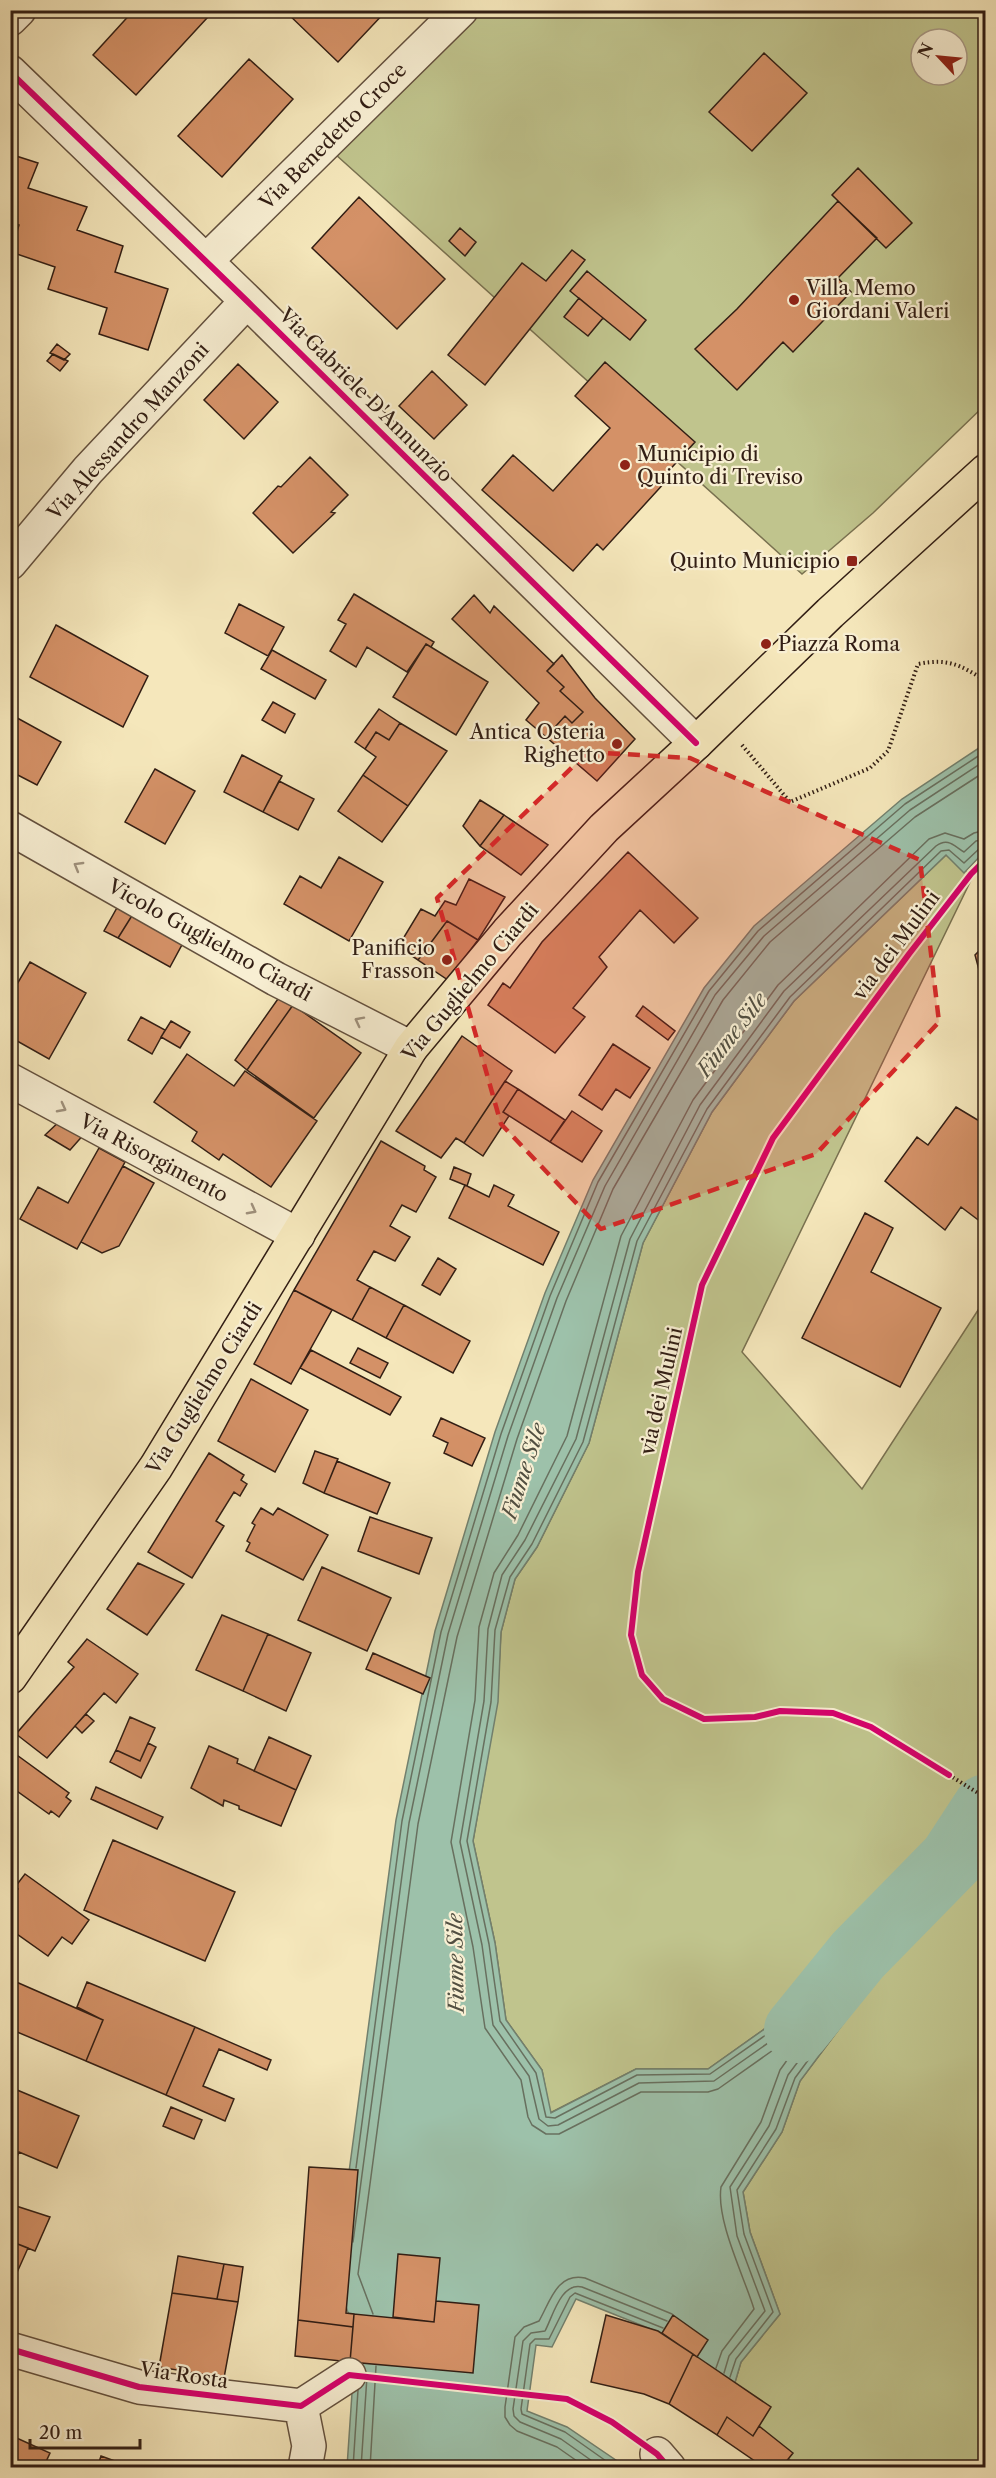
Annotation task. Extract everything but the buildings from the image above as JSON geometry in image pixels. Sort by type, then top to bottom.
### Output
[{"type":"main road","name":"Via Guglielmo Ciardi","points":[[10,1677],[156,1467],[411,1048],[508,932],[604,828],[696,743],[838,605],[986,471]]},
{"type":"street","points":[[10,19],[19,10]]},
{"type":"street","name":"Via Benedetto Croce","points":[[206,261],[460,10]]},
{"type":"street","name":"Via Gabriele D'Annunzio","points":[[10,72],[248,301],[696,743]]},
{"type":"street","name":"Via Alessandro Manzoni","points":[[10,563],[88,470],[248,301]]},
{"type":"street","name":"Vicolo Guglielmo Ciardi","points":[[10,828],[276,978],[411,1048]]},
{"type":"street","name":"Via Risorgimento","points":[[10,1080],[298,1235]]},
{"type":"street","name":"Via Rosta","points":[[10,2349],[140,2387],[300,2406]]},
{"type":"street","points":[[304,2468],[309,2446],[300,2406],[349,2375]]},
{"type":"path","points":[[720,720],[790,802],[870,768],[888,751],[918,664],[938,660],[962,666],[986,681]]},
{"type":"path","points":[[939,1769],[986,1798]]},
{"type":"path","points":[[349,2375],[567,2399],[612,2422],[663,2461]]},
{"type":"highlighted area","points":[[588,752],[690,758],[920,860],[939,1022],[816,1154],[601,1229],[501,1124],[437,898]]},
{"type":"shaded area","points":[[467,11],[972,11],[986,21],[985,405],[873,513],[802,574],[335,154]]},
{"type":"shaded area","points":[[946,855],[973,876],[742,1352],[862,1489],[982,1304],[985,1307],[985,2467],[798,2467],[728,2406],[741,2362],[780,2314],[750,2232],[743,2192],[782,2132],[800,2081],[854,2009],[846,1953],[780,2018],[708,2069],[636,2069],[550,2113],[542,2070],[506,2020],[495,1943],[473,1841],[497,1702],[501,1632],[515,1579],[537,1547],[589,1443],[643,1243],[712,1112],[794,1001]]},
{"type":"water","points":[[985,744],[985,851],[964,873],[946,855],[794,1001],[712,1112],[643,1243],[589,1443],[537,1547],[515,1579],[501,1632],[498,1702],[473,1841],[495,1943],[506,2020],[542,2070],[551,2113],[636,2069],[708,2069],[780,2018],[846,1953],[865,1965],[854,2009],[800,2081],[782,2132],[743,2192],[750,2232],[780,2314],[741,2362],[728,2406],[673,2371],[687,2353],[673,2338],[576,2299],[552,2347],[536,2345],[527,2411],[567,2427],[626,2467],[347,2467],[356,2334],[335,2277],[396,1820],[435,1631],[495,1432],[545,1293],[593,1180],[704,988],[754,926],[902,799]]},
{"type":"waterway","name":"Fiume Sile","points":[[797,2030],[858,1955],[952,1859],[986,1807]]},
{"type":"cycle path","points":[[10,72],[247,301],[696,743]]},
{"type":"cycle path","name":"via dei Mulini","points":[[949,1775],[871,1727],[833,1713],[780,1711],[755,1717],[704,1719],[663,1699],[642,1675],[631,1635],[638,1572],[702,1285],[773,1138],[909,954],[971,874],[986,859]]},
{"type":"cycle path","points":[[10,2349],[139,2387],[301,2406],[349,2375],[567,2399],[612,2422],[657,2454],[669,2468]]},
{"type":"place","name":"Villa Memo Giordani Valeri","points":[[794,300]]},
{"type":"place","name":"Municipio di Quinto di Treviso","points":[[625,465]]},
{"type":"place","name":"Quinto Municipio","points":[[852,561]]},
{"type":"place","name":"Piazza Roma","points":[[766,644]]},
{"type":"place","name":"Antica Osteria Righetto","points":[[617,744]]},
{"type":"place","name":"Panificio Frasson","points":[[447,960]]}]
